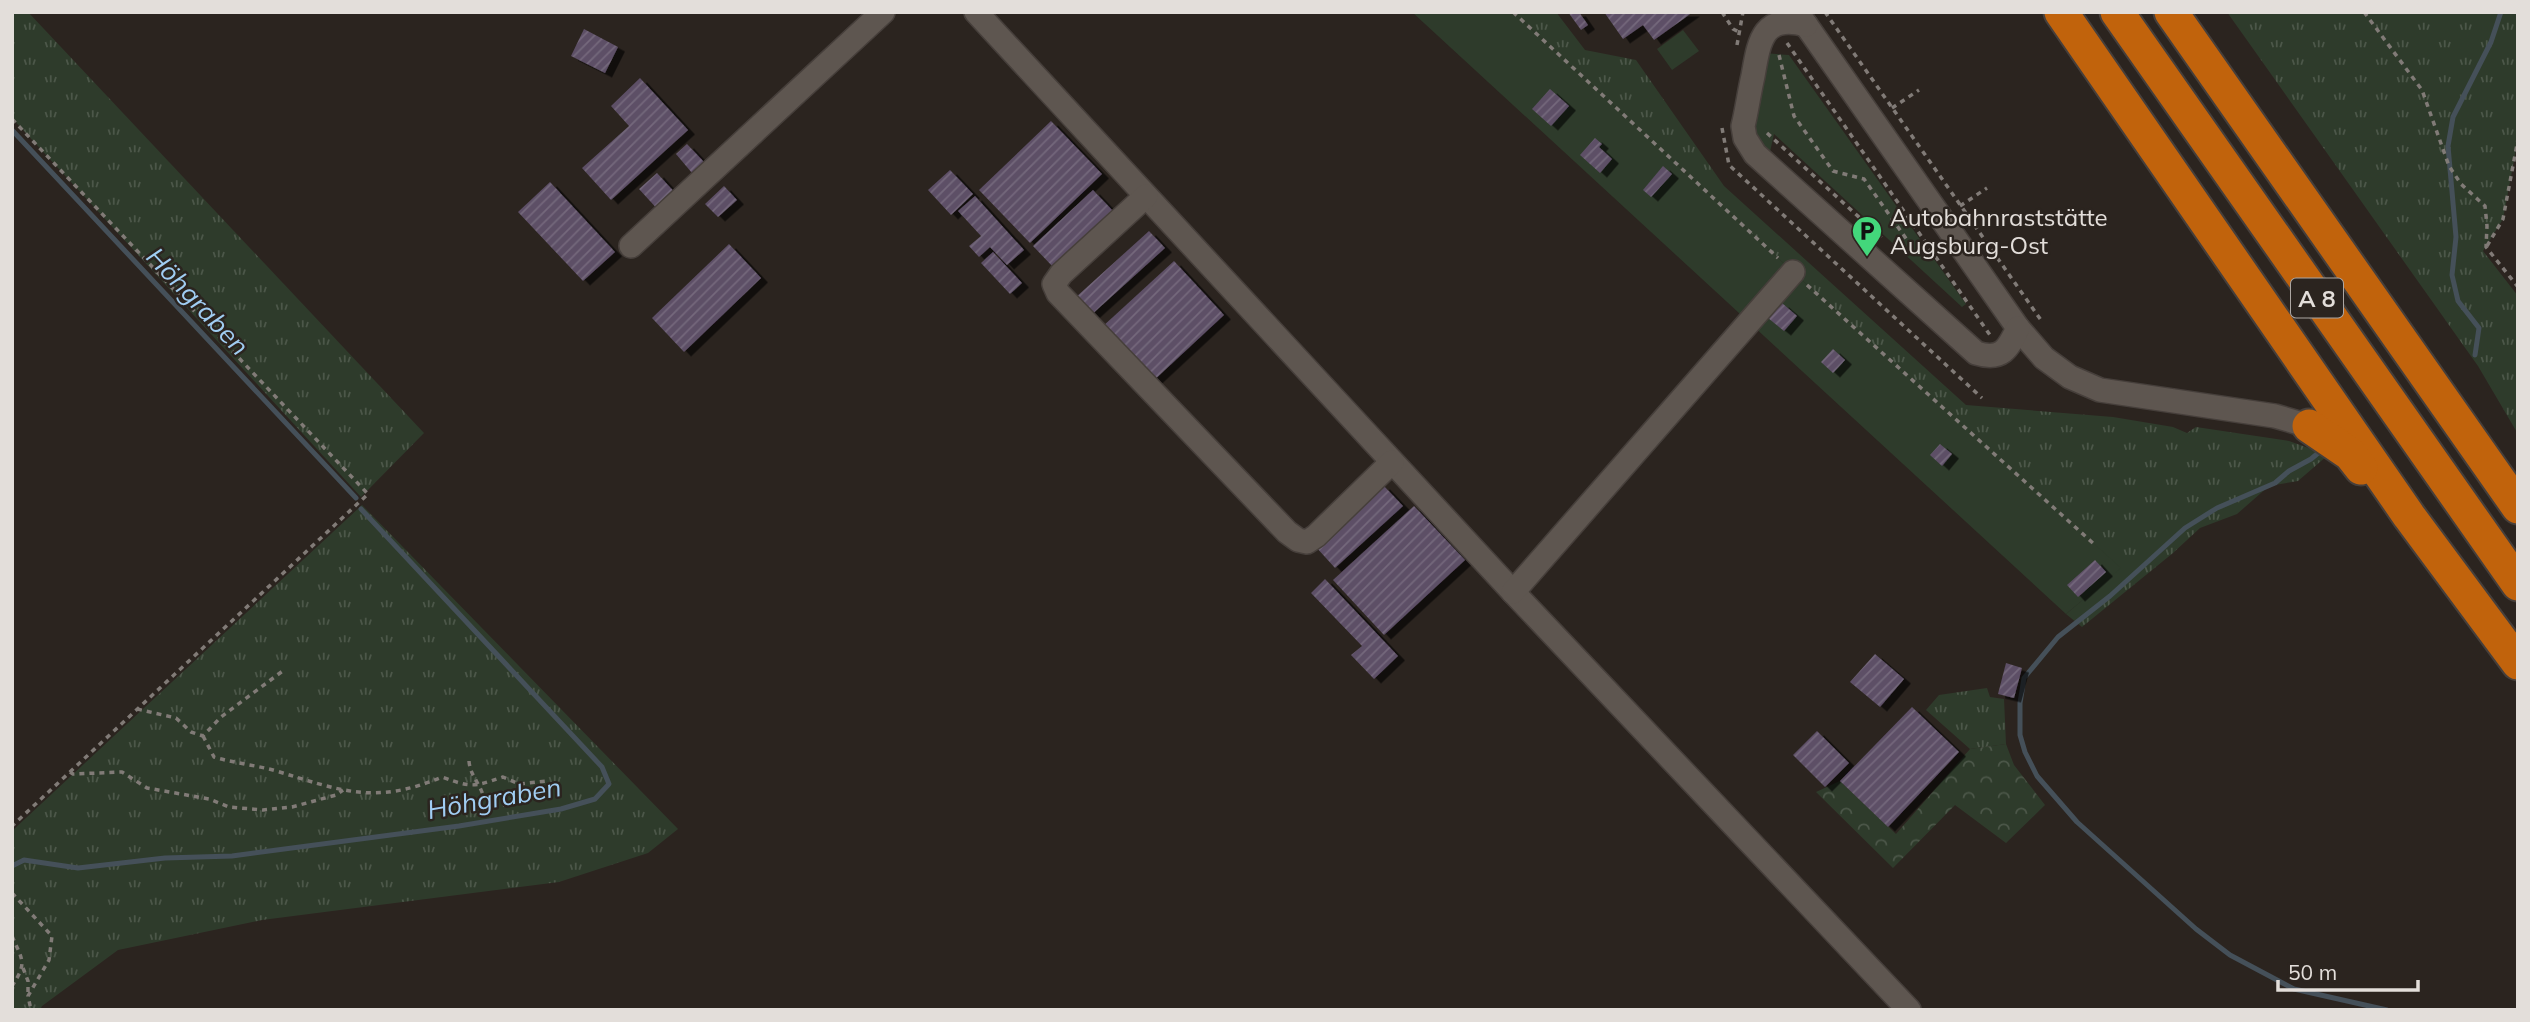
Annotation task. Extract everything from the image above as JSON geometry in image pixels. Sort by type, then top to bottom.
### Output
[{"type":"highway","points":[[2061,12],[2409,516],[2518,663]]},
{"type":"highway","name":"A 8","points":[[2117,12],[2518,584]]},
{"type":"highway","name":"A 8","points":[[2171,12],[2518,508]]},
{"type":"highway","points":[[2309,426],[2350,454],[2381,495],[2409,516]]},
{"type":"street","points":[[631,246],[883,12]]},
{"type":"street","points":[[976,12],[1513,592],[1909,1010]]},
{"type":"street","points":[[2018,328],[2010,346],[2003,353],[1987,356],[1970,349],[1767,167],[1745,138],[1743,126],[1762,36],[1776,36],[1784,22],[1809,17],[2018,328],[2044,358],[2070,377],[2100,390],[2275,416],[2309,426]]},
{"type":"street","points":[[1146,196],[1060,274],[1054,284],[1058,293],[1287,532],[1298,540],[1307,542],[1316,536],[1392,462]]},
{"type":"street","points":[[1513,592],[1793,272]]},
{"type":"path","points":[[2364,12],[2422,90],[2449,166],[2461,184],[2485,206],[2486,247],[2518,287]]},
{"type":"path","points":[[1809,17],[1892,108],[2043,323]]},
{"type":"path","points":[[1776,36],[1794,117],[1833,171],[1864,179],[1917,254]]},
{"type":"path","points":[[1776,36],[2003,353]]},
{"type":"path","points":[[1892,108],[1919,90]]},
{"type":"path","points":[[1746,113],[1886,242]]},
{"type":"path","points":[[12,119],[368,494],[12,826]]},
{"type":"path","points":[[2486,247],[2503,219],[2518,139]]},
{"type":"path","points":[[1960,206],[1987,188]]},
{"type":"path","points":[[1967,316],[1986,329]]},
{"type":"path","points":[[203,736],[221,717],[284,670]]},
{"type":"path","points":[[137,709],[176,718],[191,732],[203,736],[214,757],[343,790],[367,794],[414,788],[442,776],[468,786],[503,777],[519,784],[547,781]]},
{"type":"path","points":[[469,761],[470,772],[480,785],[483,795],[500,806],[507,804],[522,789],[519,784]]},
{"type":"path","points":[[70,772],[122,772],[147,788],[209,799],[229,807],[263,810],[314,801],[336,795],[343,790]]},
{"type":"path","points":[[12,893],[52,936],[49,960],[28,996]]},
{"type":"path","points":[[12,936],[23,958],[31,1010]]},
{"type":"path","points":[[12,986],[23,968]]},
{"type":"green space","points":[[12,12],[28,12],[424,433],[361,497],[12,118]]},
{"type":"green space","points":[[1412,12],[1513,12],[1793,272],[2121,568],[2066,614]]},
{"type":"green space","points":[[1513,12],[1556,12],[1585,50],[1636,60],[1724,186],[1966,405],[2113,417],[2173,427],[2187,433],[2196,427],[2289,441],[2328,455],[2298,481],[2269,486],[2237,514],[2200,528],[2082,627],[2066,614],[2120,568],[1793,272]]},
{"type":"green space","points":[[2227,12],[2518,12],[2518,139],[2503,219],[2483,251],[2518,296],[2518,434],[2478,366]]},
{"type":"green space","points":[[1683,30],[1699,51],[1672,70],[1657,49]]},
{"type":"green space","points":[[1763,53],[1789,55],[1966,304],[1962,307],[1774,134],[1768,161],[1753,130]]},
{"type":"green space","points":[[362,505],[678,829],[648,853],[559,882],[262,920],[118,950],[40,1010],[12,1010],[12,831]]},
{"type":"green space","points":[[1987,688],[1990,697],[2004,699],[2006,744],[1970,749],[1926,710],[1939,695]]},
{"type":"green space","points":[[2006,744],[2014,765],[2045,805],[2006,843],[1955,805],[1893,868],[1816,792],[1840,781],[1896,834],[1970,749]]},
{"type":"building","points":[[1568,12],[1579,12],[1588,25],[1581,30]]},
{"type":"building","points":[[1604,12],[1693,12],[1654,40],[1643,25],[1623,39]]},
{"type":"building","points":[[584,29],[618,47],[605,73],[571,56]]},
{"type":"building","points":[[640,78],[688,130],[611,200],[582,168],[629,126],[611,106]]},
{"type":"building","points":[[1550,89],[1569,106],[1551,126],[1532,109]]},
{"type":"building","points":[[1051,121],[1102,174],[1030,243],[979,190]]},
{"type":"building","points":[[1595,138],[1602,144],[1599,147],[1612,159],[1600,173],[1580,155]]},
{"type":"building","points":[[687,144],[704,162],[692,173],[676,154]]},
{"type":"building","points":[[1663,166],[1672,174],[1651,197],[1643,190]]},
{"type":"building","points":[[950,170],[973,194],[951,215],[928,190]]},
{"type":"building","points":[[657,173],[678,196],[660,212],[639,189]]},
{"type":"building","points":[[550,182],[615,252],[583,281],[518,212]]},
{"type":"building","points":[[724,186],[737,200],[718,217],[705,204]]},
{"type":"building","points":[[1093,190],[1114,212],[1054,268],[1033,246]]},
{"type":"building","points":[[975,196],[1024,250],[1007,265],[990,247],[979,257],[969,246],[981,236],[958,211]]},
{"type":"building","points":[[1149,231],[1165,248],[1090,316],[1075,298]]},
{"type":"building","points":[[729,244],[761,278],[684,352],[652,318]]},
{"type":"building","points":[[993,252],[1022,283],[1010,294],[981,263]]},
{"type":"building","points":[[1174,261],[1224,315],[1152,382],[1101,328]]},
{"type":"building","points":[[1782,303],[1797,316],[1784,331],[1768,318]]},
{"type":"building","points":[[1833,349],[1845,360],[1833,373],[1821,362]]},
{"type":"building","points":[[1940,444],[1952,454],[1942,466],[1930,455]]},
{"type":"building","points":[[1383,485],[1403,506],[1335,568],[1316,547]]},
{"type":"building","points":[[1414,506],[1465,560],[1384,635],[1333,580]]},
{"type":"building","points":[[2095,560],[2106,572],[2078,597],[2067,585]]},
{"type":"building","points":[[1325,579],[1398,656],[1374,679],[1351,655],[1362,646],[1311,593]]},
{"type":"building","points":[[1875,654],[1904,679],[1880,707],[1850,682]]},
{"type":"building","points":[[2006,663],[2022,668],[2014,698],[1998,694]]},
{"type":"building","points":[[1912,707],[1959,752],[1888,827],[1840,781]]},
{"type":"building","points":[[1817,731],[1849,763],[1825,787],[1793,755]]},
{"type":"waterway","points":[[2475,355],[2479,328],[2458,301],[2452,275],[2456,237],[2448,146],[2453,117],[2491,42],[2501,12]]},
{"type":"waterway","name":"Höhgraben","points":[[12,130],[356,498]]},
{"type":"waterway","points":[[2323,449],[2275,483],[2217,508],[2185,528],[2110,596],[2058,637],[2024,678],[2020,703],[2020,735],[2037,776],[2077,822],[2196,929],[2230,955],[2294,989],[2387,1010]]},
{"type":"waterway","name":"Höhgraben","points":[[12,866],[24,860],[78,868],[165,858],[232,856],[459,826],[561,809],[595,799],[609,784],[602,767],[361,509]]},
{"type":"place","name":"Autobahnraststätte Augsburg-Ost","points":[[1867,258]]}]
